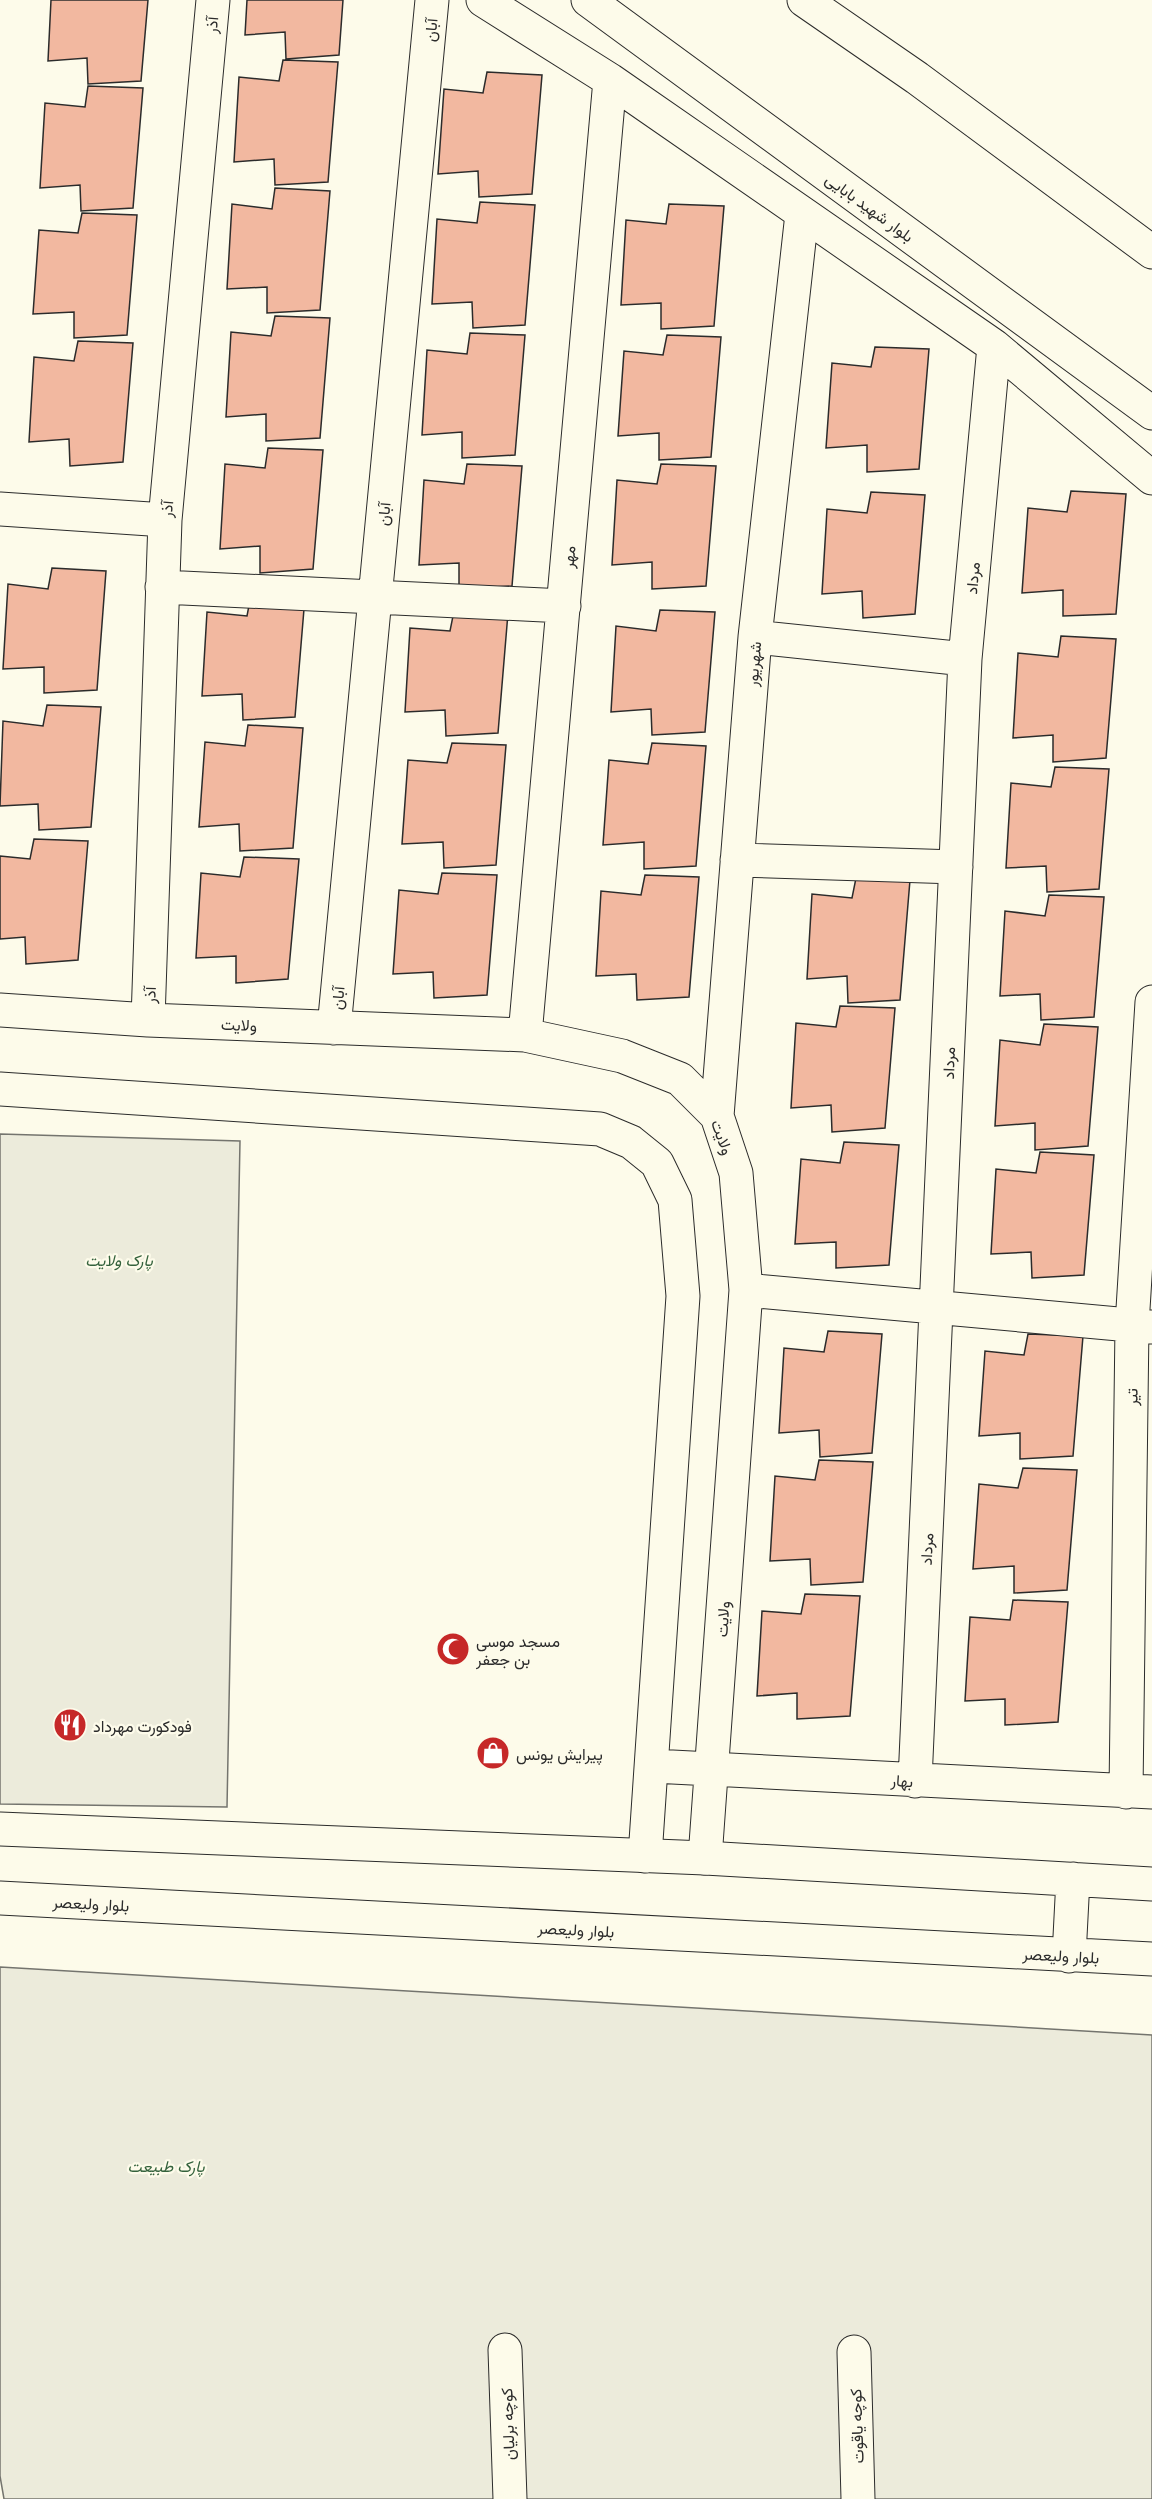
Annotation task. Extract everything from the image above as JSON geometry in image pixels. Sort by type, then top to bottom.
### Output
[{"type":"street","name":"آذر","points":[[148,1020],[165,520],[213,0]]},
{"type":"street","name":"آبان","points":[[334,1028],[432,0]]},
{"type":"street","points":[[483,0],[610,80],[994,346],[1152,478]]},
{"type":"street","name":"بلوار شهید بابایی","points":[[588,0],[1152,413]]},
{"type":"street","points":[[804,0],[917,78],[1152,252]]},
{"type":"street","name":"مهر","points":[[525,1035],[610,80]]},
{"type":"street","name":"شهریور","points":[[717,1116],[755,637],[802,214]]},
{"type":"street","name":"مرداد","points":[[915,1781],[938,1309],[965,659],[994,346]]},
{"type":"street","points":[[0,509],[165,520]]},
{"type":"street","points":[[162,587],[564,606]]},
{"type":"street","points":[[755,637],[965,659]]},
{"type":"street","points":[[737,860],[956,867]]},
{"type":"street","name":"تیر","points":[[1139,1792],[1142,1326],[1152,1002]]},
{"type":"street","name":"ولایت","points":[[0,1010],[148,1020],[525,1035],[622,1056],[680,1078],[717,1116],[736,1173],[746,1290],[705,1858]]},
{"type":"street","points":[[0,1089],[600,1129],[631,1142],[657,1162],[675,1200],[683,1296],[653,1766],[645,1856]]},
{"type":"street","points":[[746,1290],[1142,1326]]},
{"type":"street","name":"بهار","points":[[653,1766],[712,1767],[915,1781],[1139,1792]]},
{"type":"street","points":[[0,1829],[705,1858],[1152,1884]]},
{"type":"street","points":[[1069,1956],[1073,1879]]},
{"type":"street","name":"بلوار ولیعصر","points":[[0,1898],[1152,1959]]},
{"type":"street","name":"کوچه برلیان","points":[[505,2350],[510,2499]]},
{"type":"street","name":"کوچه یاقوت","points":[[854,2352],[858,2499]]},
{"type":"green space","name":"پارک ولایت","points":[[0,1134],[240,1141],[227,1807],[0,1804]]},
{"type":"green space","name":"پارک طبیعت","points":[[0,1967],[1152,2035],[1152,2499],[4,2499],[0,2476]]},
{"type":"building","points":[[51,0],[148,0],[141,81],[88,84],[87,58],[48,61]]},
{"type":"building","points":[[247,0],[343,0],[339,55],[286,59],[285,32],[245,35]]},
{"type":"building","points":[[283,60],[338,62],[328,182],[275,185],[274,159],[234,162],[239,77],[279,81]]},
{"type":"building","points":[[487,72],[542,75],[532,194],[479,197],[478,171],[438,174],[444,89],[483,93]]},
{"type":"building","points":[[88,86],[143,88],[133,208],[81,211],[80,185],[40,188],[45,103],[85,107]]},
{"type":"building","points":[[275,188],[330,191],[320,310],[267,313],[267,287],[227,289],[232,204],[272,209]]},
{"type":"building","points":[[480,202],[535,205],[525,325],[473,328],[472,302],[432,304],[437,219],[477,223]]},
{"type":"building","points":[[669,204],[724,206],[714,326],[661,329],[661,303],[621,305],[626,220],[666,224]]},
{"type":"building","points":[[82,213],[137,215],[127,335],[74,338],[74,312],[33,314],[39,230],[78,233]]},
{"type":"building","points":[[275,316],[330,318],[320,438],[266,441],[266,414],[226,417],[231,332],[271,336]]},
{"type":"building","points":[[470,333],[525,335],[515,455],[462,458],[462,432],[422,435],[427,350],[467,354]]},
{"type":"building","points":[[667,335],[721,337],[711,457],[659,460],[659,433],[618,436],[624,351],[663,355]]},
{"type":"building","points":[[78,341],[133,343],[123,462],[70,466],[69,439],[29,442],[34,357],[74,361]]},
{"type":"building","points":[[875,347],[929,349],[919,469],[867,472],[867,445],[826,448],[832,363],[871,367]]},
{"type":"building","points":[[268,448],[323,450],[313,569],[260,573],[260,546],[220,549],[225,464],[265,468]]},
{"type":"building","points":[[467,464],[522,466],[512,586],[459,589],[459,563],[419,565],[424,480],[464,484]]},
{"type":"building","points":[[661,464],[716,466],[706,586],[652,589],[652,562],[612,565],[617,480],[657,484]]},
{"type":"building","points":[[1071,491],[1126,494],[1116,614],[1063,616],[1063,590],[1022,593],[1028,508],[1067,512]]},
{"type":"building","points":[[871,492],[925,495],[915,614],[863,618],[862,591],[822,594],[827,509],[867,513]]},
{"type":"building","points":[[52,568],[106,571],[97,690],[44,693],[44,667],[3,669],[8,584],[48,589]]},
{"type":"building","points":[[251,595],[305,597],[295,717],[243,720],[242,694],[202,696],[207,612],[247,616]]},
{"type":"building","points":[[660,610],[715,612],[705,732],[652,735],[651,709],[611,712],[616,626],[656,631]]},
{"type":"building","points":[[454,611],[508,613],[498,733],[446,736],[445,710],[405,712],[410,628],[450,631]]},
{"type":"building","points":[[1061,636],[1116,639],[1106,758],[1053,762],[1053,735],[1013,738],[1018,653],[1058,657]]},
{"type":"building","points":[[47,705],[101,707],[91,827],[39,830],[38,804],[0,806],[3,721],[43,726]]},
{"type":"building","points":[[248,725],[303,728],[293,848],[240,851],[239,824],[199,827],[205,742],[245,746]]},
{"type":"building","points":[[452,743],[506,745],[496,865],[444,868],[443,842],[402,844],[408,760],[447,763]]},
{"type":"building","points":[[652,743],[706,746],[696,866],[644,869],[644,842],[603,845],[609,760],[648,764]]},
{"type":"building","points":[[1055,767],[1109,769],[1099,889],[1047,892],[1046,866],[1006,868],[1011,783],[1051,787]]},
{"type":"building","points":[[34,839],[88,841],[78,960],[26,964],[25,937],[0,939],[0,856],[30,859]]},
{"type":"building","points":[[244,857],[299,859],[288,979],[236,983],[236,956],[196,958],[201,873],[240,877]]},
{"type":"building","points":[[442,873],[497,875],[487,995],[434,998],[433,972],[393,974],[399,890],[438,894]]},
{"type":"building","points":[[645,875],[699,877],[689,997],[637,1000],[636,974],[596,976],[601,891],[641,895]]},
{"type":"building","points":[[856,878],[910,880],[900,1000],[848,1003],[847,976],[807,979],[812,894],[852,898]]},
{"type":"building","points":[[1049,895],[1104,897],[1094,1017],[1041,1020],[1040,994],[1000,996],[1005,911],[1045,916]]},
{"type":"building","points":[[840,1006],[895,1008],[885,1128],[832,1132],[831,1105],[791,1108],[796,1023],[836,1027]]},
{"type":"building","points":[[1044,1024],[1098,1027],[1088,1146],[1035,1150],[1035,1123],[995,1126],[1000,1040],[1040,1045]]},
{"type":"building","points":[[844,1142],[899,1145],[889,1265],[836,1268],[836,1242],[795,1244],[801,1159],[840,1163]]},
{"type":"building","points":[[1040,1152],[1094,1155],[1084,1275],[1032,1278],[1031,1252],[991,1254],[996,1169],[1036,1173]]},
{"type":"building","points":[[828,1331],[882,1334],[872,1453],[820,1457],[819,1430],[779,1433],[784,1348],[824,1352]]},
{"type":"building","points":[[1028,1334],[1083,1336],[1073,1456],[1020,1459],[1020,1433],[979,1436],[985,1351],[1024,1355]]},
{"type":"building","points":[[819,1460],[873,1462],[863,1582],[811,1585],[810,1559],[770,1561],[775,1476],[815,1480]]},
{"type":"building","points":[[1023,1468],[1077,1470],[1067,1590],[1014,1593],[1014,1566],[973,1569],[979,1484],[1018,1488]]},
{"type":"building","points":[[805,1594],[860,1596],[850,1716],[797,1719],[797,1693],[757,1696],[762,1611],[801,1614]]},
{"type":"building","points":[[1013,1600],[1068,1602],[1058,1722],[1005,1725],[1005,1699],[965,1701],[970,1617],[1010,1620]]},
{"type":"place","name":"مسجد موسی بن جعفر","points":[[453,1649]]},
{"type":"place","name":"فودکورت مهرداد","points":[[70,1725]]},
{"type":"place","name":"پیرایش یونس","points":[[493,1753]]}]
